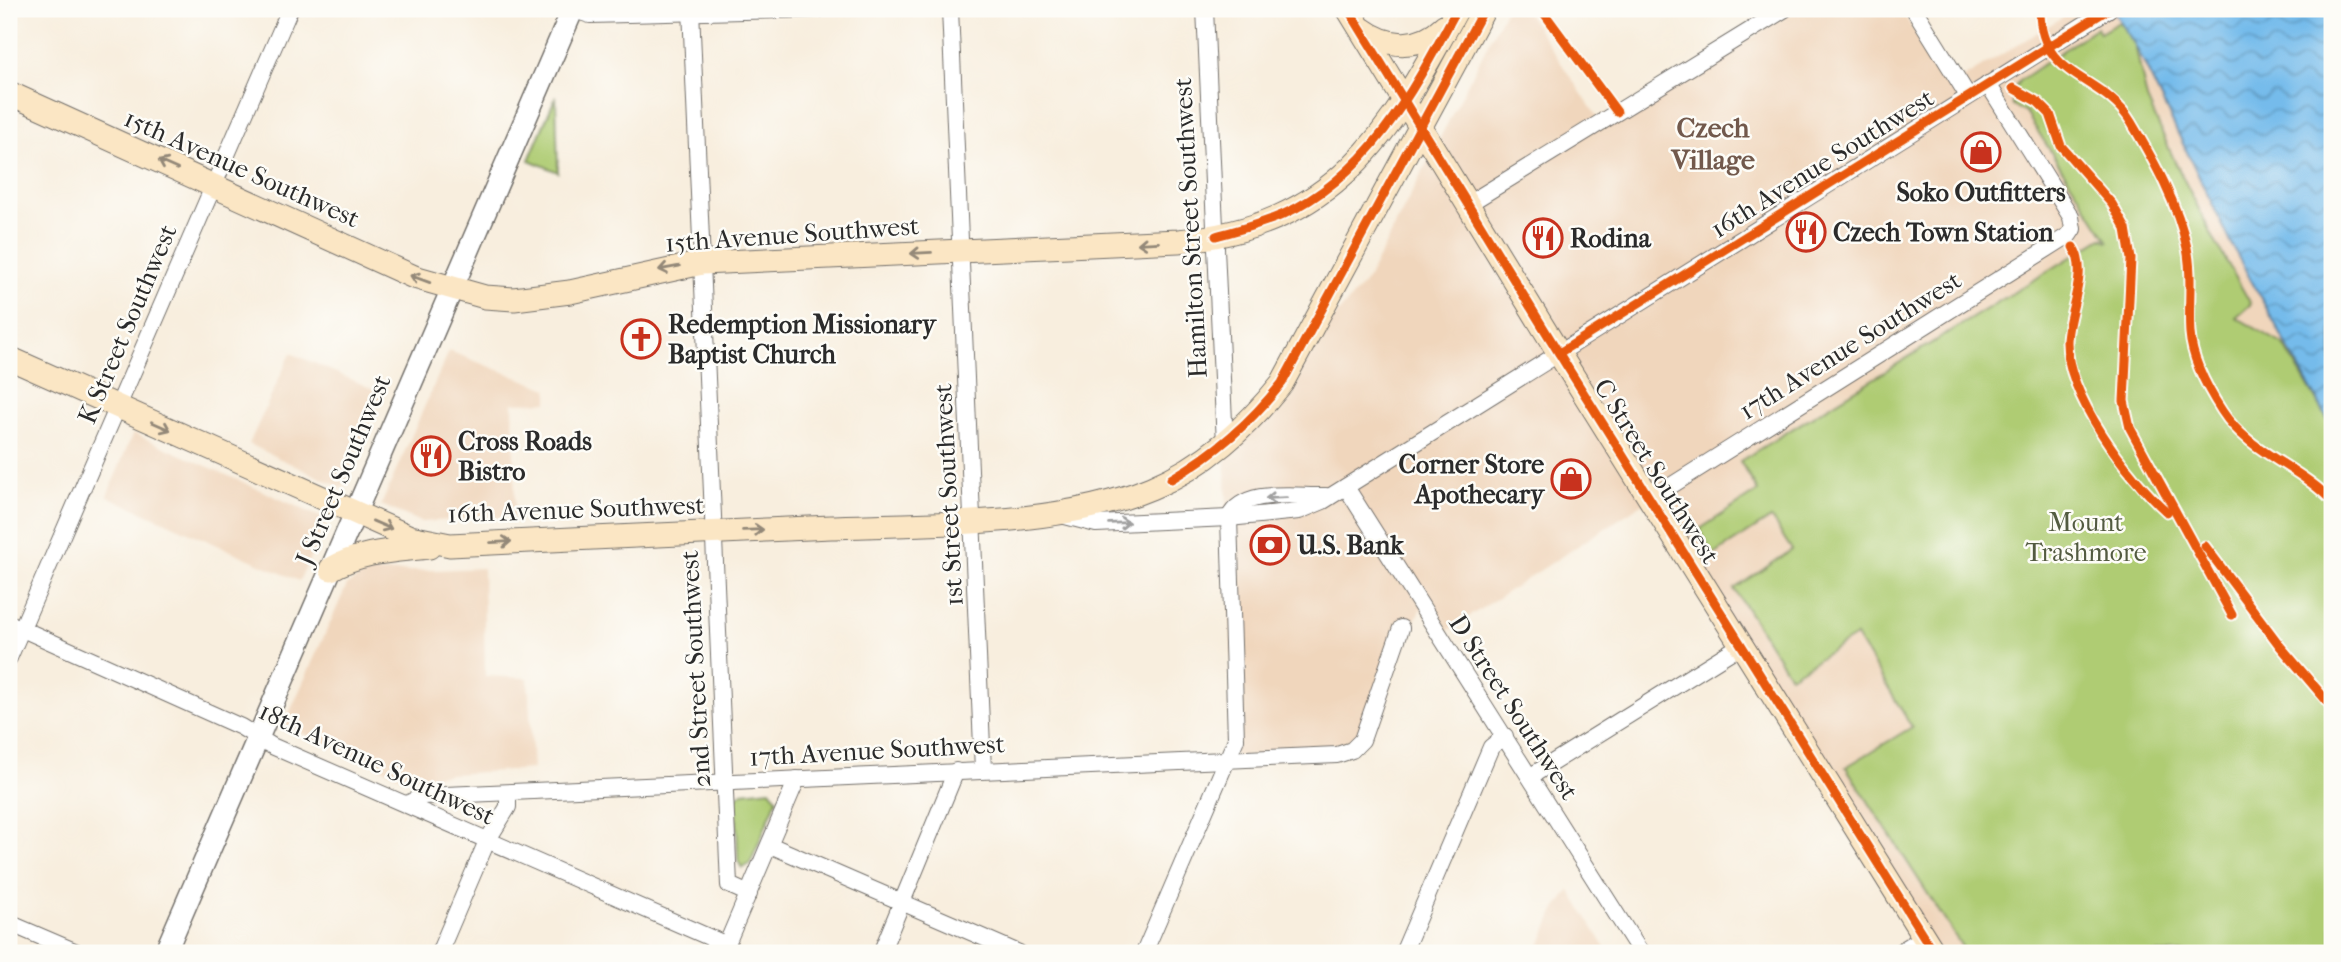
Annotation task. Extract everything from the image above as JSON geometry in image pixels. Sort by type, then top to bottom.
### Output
[{"type":"main road","name":"16th Avenue Southwest","points":[[9,358],[355,514],[410,537],[450,545],[974,521],[1111,502],[1150,489],[1187,470],[1225,444],[1262,408],[1297,359],[1420,124],[1484,9]]},
{"type":"main road","name":"15th Avenue Southwest","points":[[9,93],[414,277],[451,289],[514,299],[570,292],[702,263],[1178,241],[1216,236],[1285,214],[1328,187],[1366,153],[1406,101],[1455,12]]},
{"type":"main road","points":[[1354,18],[1391,43],[1415,44],[1435,35],[1455,12]]},
{"type":"main road","name":"C Street Southwest","points":[[1354,18],[1559,354],[1929,945]]},
{"type":"main road","points":[[331,569],[352,556],[450,545]]},
{"type":"street","name":"K Street Southwest","points":[[9,658],[15,626],[118,407],[290,9]]},
{"type":"street","points":[[572,9],[590,15],[819,9]]},
{"type":"street","name":"J Street Southwest","points":[[165,953],[572,9]]},
{"type":"street","name":"1st Street Southwest","points":[[950,9],[983,770]]},
{"type":"street","name":"Hamilton Street Southwest","points":[[1205,9],[1225,444]]},
{"type":"street","points":[[1468,204],[1785,9]]},
{"type":"street","points":[[1914,9],[1968,96]]},
{"type":"street","name":"16th Avenue Southwest","points":[[1052,512],[1096,524],[1228,518],[1299,511],[1340,492],[2109,9]]},
{"type":"street","name":"2nd Street Southwest","points":[[691,11],[729,886],[749,894]]},
{"type":"street","name":"17th Avenue Southwest","points":[[1650,499],[2064,239],[2073,229],[2071,217],[1988,84]]},
{"type":"street","name":"D Street Southwest","points":[[1340,492],[1505,736],[1641,953]]},
{"type":"street","points":[[1144,953],[1236,739],[1228,518]]},
{"type":"street","name":"18th Avenue Southwest","points":[[15,626],[725,949]]},
{"type":"street","name":"17th Avenue Southwest","points":[[407,804],[423,796],[1337,755],[1352,750],[1362,740],[1401,628]]},
{"type":"street","points":[[1531,776],[1741,645]]},
{"type":"street","points":[[1403,953],[1491,747],[1505,736]]},
{"type":"street","points":[[881,953],[956,771]]},
{"type":"street","points":[[725,949],[797,779]]},
{"type":"street","points":[[439,953],[487,841],[508,807],[508,793]]},
{"type":"street","points":[[770,845],[1019,953]]},
{"type":"street","points":[[9,923],[79,953]]},
{"type":"street","points":[[1898,953],[1929,945]]},
{"type":"shaded area","points":[[1506,9],[1525,9],[1604,127],[1799,9],[1900,9],[1950,86],[2076,9],[2145,9],[2135,45],[2236,253],[2332,427],[2332,953],[1934,953],[1650,499],[1439,636],[1421,608],[1352,750],[1235,757],[1225,444],[1367,280]]},
{"type":"shaded area","points":[[449,351],[548,389],[548,402],[513,403],[515,516],[421,522],[381,505]]},
{"type":"shaded area","points":[[291,353],[382,393],[342,488],[249,444]]},
{"type":"shaded area","points":[[133,433],[327,520],[299,581],[107,496]]},
{"type":"shaded area","points":[[483,568],[485,676],[528,678],[533,769],[402,777],[284,725],[347,585],[366,573]]},
{"type":"shaded area","points":[[1570,890],[1609,953],[1537,953],[1554,912]]},
{"type":"green space","name":"Mount Trashmore","points":[[2119,22],[2135,45],[2147,99],[2175,162],[2251,304],[2236,317],[2284,345],[2332,427],[2332,953],[1966,953],[1846,767],[1912,727],[1856,636],[1790,676],[1734,589],[1792,550],[1771,518],[1712,556],[1700,529],[1758,491],[1740,461],[2102,238],[2109,242],[2026,113],[2013,105],[2011,94],[2019,81],[2097,27],[2100,33]]},
{"type":"green space","points":[[556,96],[558,172],[529,160]]},
{"type":"green space","points":[[770,789],[777,799],[750,864],[742,868],[738,861],[736,797],[742,792]]},
{"type":"water","points":[[2112,9],[2332,9],[2332,427],[2236,253],[2135,45]]},
{"type":"cycle path","points":[[1348,9],[1568,368],[1934,953]]},
{"type":"cycle path","points":[[1216,236],[1282,215],[1313,198],[1340,177],[1365,153],[1406,99],[1457,9]]},
{"type":"cycle path","points":[[1171,479],[1203,459],[1231,436],[1282,383],[1484,9]]},
{"type":"cycle path","points":[[1541,9],[1617,112]]},
{"type":"cycle path","points":[[2040,9],[2042,32],[2050,50],[2061,63],[2119,106],[2131,122],[2164,183],[2178,215],[2187,248],[2190,269],[2190,333],[2194,353],[2201,374],[2216,402],[2246,438],[2305,478],[2332,501]]},
{"type":"cycle path","points":[[1559,353],[2109,9]]},
{"type":"cycle path","points":[[2013,88],[2038,102],[2050,114],[2061,146],[2112,204],[2126,229],[2131,259],[2124,401],[2130,428],[2232,615]]},
{"type":"cycle path","points":[[2073,247],[2078,257],[2079,281],[2067,342],[2077,387],[2088,411],[2118,458],[2167,512]]},
{"type":"cycle path","points":[[2205,546],[2280,646],[2332,707]]},
{"type":"place","name":"Soko Outfitters","points":[[1981,152]]},
{"type":"place","name":"Czech Town Station","points":[[1806,232]]},
{"type":"place","name":"Rodina","points":[[1543,238]]},
{"type":"place","name":"Redemption Missionary Baptist Church","points":[[641,339]]},
{"type":"place","name":"Cross Roads Bistro","points":[[431,456]]},
{"type":"place","name":"Corner Store Apothecary","points":[[1571,479]]},
{"type":"place","name":"U.S. Bank","points":[[1270,545]]},
{"type":"district","name":"Czech Village","points":[[1713,143]]}]
